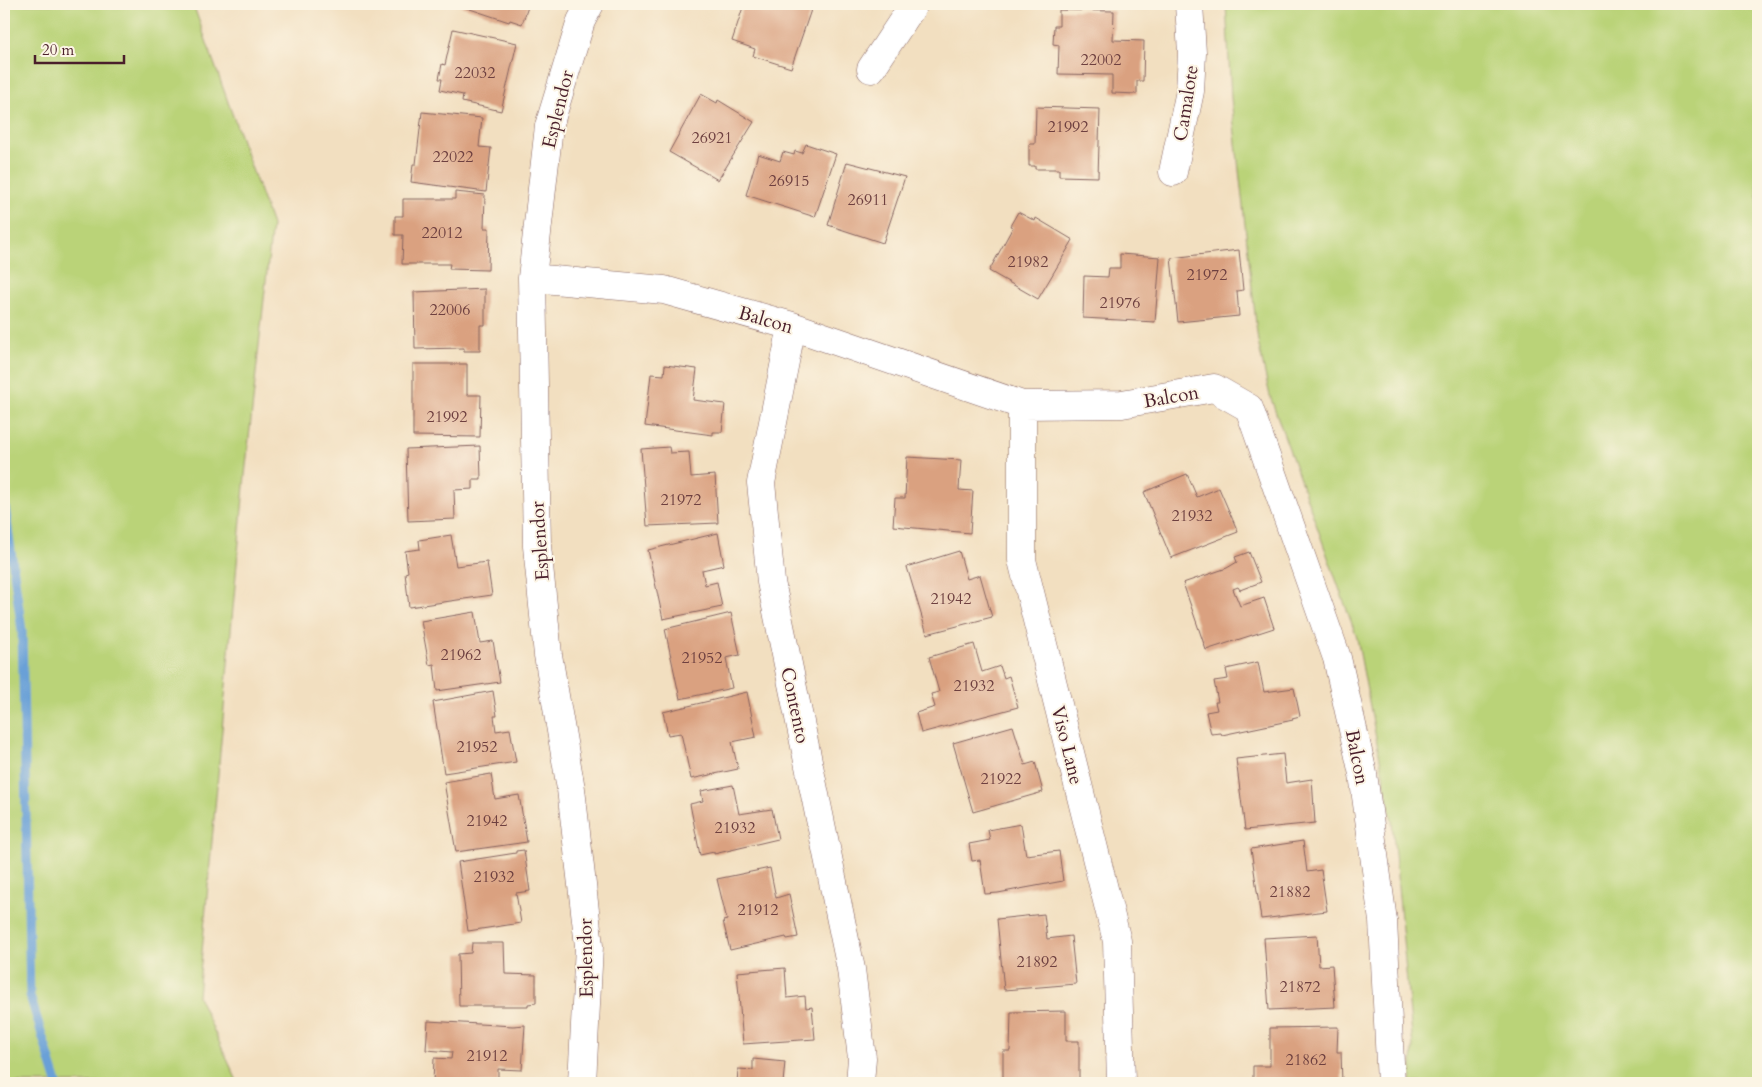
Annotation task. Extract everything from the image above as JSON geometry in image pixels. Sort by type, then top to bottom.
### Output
[{"type":"street","name":"Esplendor","points":[[582,1083],[589,946],[571,789],[548,656],[537,546],[532,278],[549,126],[581,21],[590,4]]},
{"type":"street","points":[[871,69],[914,4]]},
{"type":"street","name":"Camalote","points":[[1173,172],[1190,91],[1192,53],[1189,4]]},
{"type":"street","name":"Balcon","points":[[532,278],[664,290],[792,326],[1022,405],[1122,404],[1214,388],[1249,408],[1337,658],[1363,774],[1383,921],[1391,1083]]},
{"type":"street","name":"Contento","points":[[792,326],[761,483],[771,582],[851,969],[862,1058],[860,1083]]},
{"type":"street","name":"Viso Lane","points":[[1022,405],[1022,560],[1117,941],[1121,1083]]},
{"type":"green space","points":[[4,4],[193,4],[272,225],[245,475],[198,996],[238,1083],[4,1083]]},
{"type":"green space","points":[[1226,4],[1758,4],[1758,1083],[1411,1083],[1413,1047],[1392,822],[1357,638],[1270,396],[1258,342],[1231,98]]},
{"type":"building","points":[[461,4],[529,4],[522,24],[510,20],[509,22],[461,6]]},
{"type":"building","points":[[744,4],[813,4],[791,68],[753,56],[755,49],[732,41]]},
{"type":"building","points":[[1059,10],[1114,11],[1113,40],[1144,41],[1143,81],[1137,81],[1137,94],[1112,93],[1112,75],[1058,74],[1059,45],[1053,44],[1054,26],[1059,26]]},
{"type":"building","points":[[453,29],[517,43],[501,111],[462,102],[463,95],[440,90],[442,79],[439,79],[442,64],[445,65]]},
{"type":"building","points":[[701,94],[717,103],[718,100],[754,122],[718,180],[669,152]]},
{"type":"building","points":[[1036,107],[1100,109],[1098,177],[1059,176],[1059,169],[1035,169],[1035,166],[1029,166],[1029,144],[1035,144]]},
{"type":"building","points":[[422,112],[482,118],[479,147],[491,148],[486,192],[411,182],[413,164],[416,164]]},
{"type":"building","points":[[806,144],[836,154],[815,217],[746,195],[758,154],[780,161],[783,152],[794,155],[795,151],[802,153]]},
{"type":"building","points":[[847,162],[905,177],[883,243],[828,225]]},
{"type":"building","points":[[455,192],[485,195],[484,228],[489,228],[488,270],[449,269],[450,264],[402,264],[403,235],[395,235],[395,216],[403,216],[403,199],[455,199]]},
{"type":"building","points":[[1018,212],[1035,221],[1036,218],[1073,240],[1038,299],[989,271],[1013,227],[1010,226]]},
{"type":"building","points":[[1239,250],[1243,290],[1237,291],[1239,316],[1178,322],[1171,258]]},
{"type":"building","points":[[1120,254],[1160,257],[1155,322],[1083,318],[1084,276],[1108,277],[1109,268],[1120,268]]},
{"type":"building","points":[[485,289],[485,325],[480,325],[480,351],[464,351],[464,348],[415,349],[414,292]]},
{"type":"building","points":[[413,364],[467,364],[467,395],[481,395],[480,437],[413,436]]},
{"type":"building","points":[[665,365],[697,369],[693,400],[725,404],[722,432],[713,432],[713,435],[645,426],[651,374],[664,375]]},
{"type":"building","points":[[480,446],[481,479],[473,479],[473,489],[454,490],[455,519],[408,521],[406,449]]},
{"type":"building","points":[[669,447],[670,453],[689,452],[691,477],[715,475],[718,523],[647,526],[641,449]]},
{"type":"building","points":[[907,457],[961,460],[959,490],[973,491],[970,533],[893,526],[895,498],[905,498]]},
{"type":"building","points":[[1187,474],[1197,497],[1219,488],[1238,532],[1171,558],[1144,492]]},
{"type":"building","points":[[718,533],[724,565],[702,570],[705,585],[717,582],[722,607],[663,619],[648,550]]},
{"type":"building","points":[[451,535],[456,566],[487,562],[492,595],[409,607],[405,573],[408,572],[405,551],[420,549],[419,540]]},
{"type":"building","points":[[959,551],[967,579],[980,575],[992,617],[927,634],[907,567]]},
{"type":"building","points":[[1249,552],[1261,582],[1240,590],[1238,587],[1233,589],[1240,606],[1264,598],[1274,628],[1206,650],[1183,583],[1227,568],[1237,562],[1235,557]]},
{"type":"building","points":[[475,612],[480,643],[493,641],[500,682],[437,691],[434,664],[429,665],[421,621]]},
{"type":"building","points":[[731,613],[740,655],[726,658],[732,688],[680,699],[665,629]]},
{"type":"building","points":[[974,644],[982,672],[1000,666],[1004,678],[1009,676],[1018,707],[921,733],[916,713],[935,707],[931,694],[939,692],[929,657]]},
{"type":"building","points":[[1258,662],[1264,692],[1294,688],[1300,716],[1292,718],[1293,720],[1222,735],[1221,733],[1211,734],[1206,712],[1217,710],[1215,702],[1218,702],[1214,681],[1228,679],[1226,669]]},
{"type":"building","points":[[493,691],[497,716],[494,716],[496,731],[510,729],[516,762],[444,773],[433,702]]},
{"type":"building","points":[[747,692],[756,737],[732,742],[738,769],[691,779],[681,733],[668,735],[663,712]]},
{"type":"building","points":[[1013,726],[1025,765],[1035,762],[1043,792],[973,812],[953,743]]},
{"type":"building","points":[[1283,754],[1286,783],[1312,779],[1315,823],[1245,830],[1236,759]]},
{"type":"building","points":[[491,774],[495,799],[519,795],[527,842],[456,852],[444,782]]},
{"type":"building","points":[[733,785],[739,814],[772,809],[778,839],[714,854],[714,852],[700,855],[690,804],[703,801],[701,791]]},
{"type":"building","points":[[1021,824],[1026,855],[1059,851],[1063,881],[985,894],[980,860],[972,861],[969,844],[990,840],[988,830]]},
{"type":"building","points":[[1303,841],[1307,872],[1321,870],[1327,911],[1261,919],[1251,849]]},
{"type":"building","points":[[524,850],[530,891],[516,893],[521,923],[468,931],[458,862],[516,853],[516,851]]},
{"type":"building","points":[[770,868],[776,898],[789,894],[798,937],[787,939],[786,937],[730,950],[723,921],[727,920],[717,879]]},
{"type":"building","points":[[1044,914],[1047,939],[1071,936],[1076,984],[1004,990],[997,919]]},
{"type":"building","points":[[1317,935],[1319,966],[1332,965],[1335,1007],[1269,1010],[1264,938]]},
{"type":"building","points":[[472,943],[504,943],[505,974],[536,975],[536,1003],[528,1004],[528,1006],[459,1006],[458,954],[471,953]]},
{"type":"building","points":[[785,968],[787,998],[805,996],[806,1008],[812,1007],[815,1039],[743,1044],[737,972]]},
{"type":"building","points":[[1066,1011],[1066,1041],[1079,1041],[1079,1083],[1003,1082],[1003,1051],[1010,1051],[1011,1012]]},
{"type":"building","points":[[428,1021],[525,1025],[522,1070],[498,1069],[498,1083],[433,1083],[434,1058],[451,1059],[452,1052],[426,1050]]},
{"type":"building","points":[[1338,1027],[1337,1052],[1341,1052],[1342,1083],[1253,1083],[1253,1066],[1270,1066],[1270,1028]]},
{"type":"building","points":[[753,1059],[785,1062],[783,1083],[737,1083],[738,1069],[753,1070]]},
{"type":"waterway","points":[[4,499],[22,631],[30,996],[57,1083]]}]
